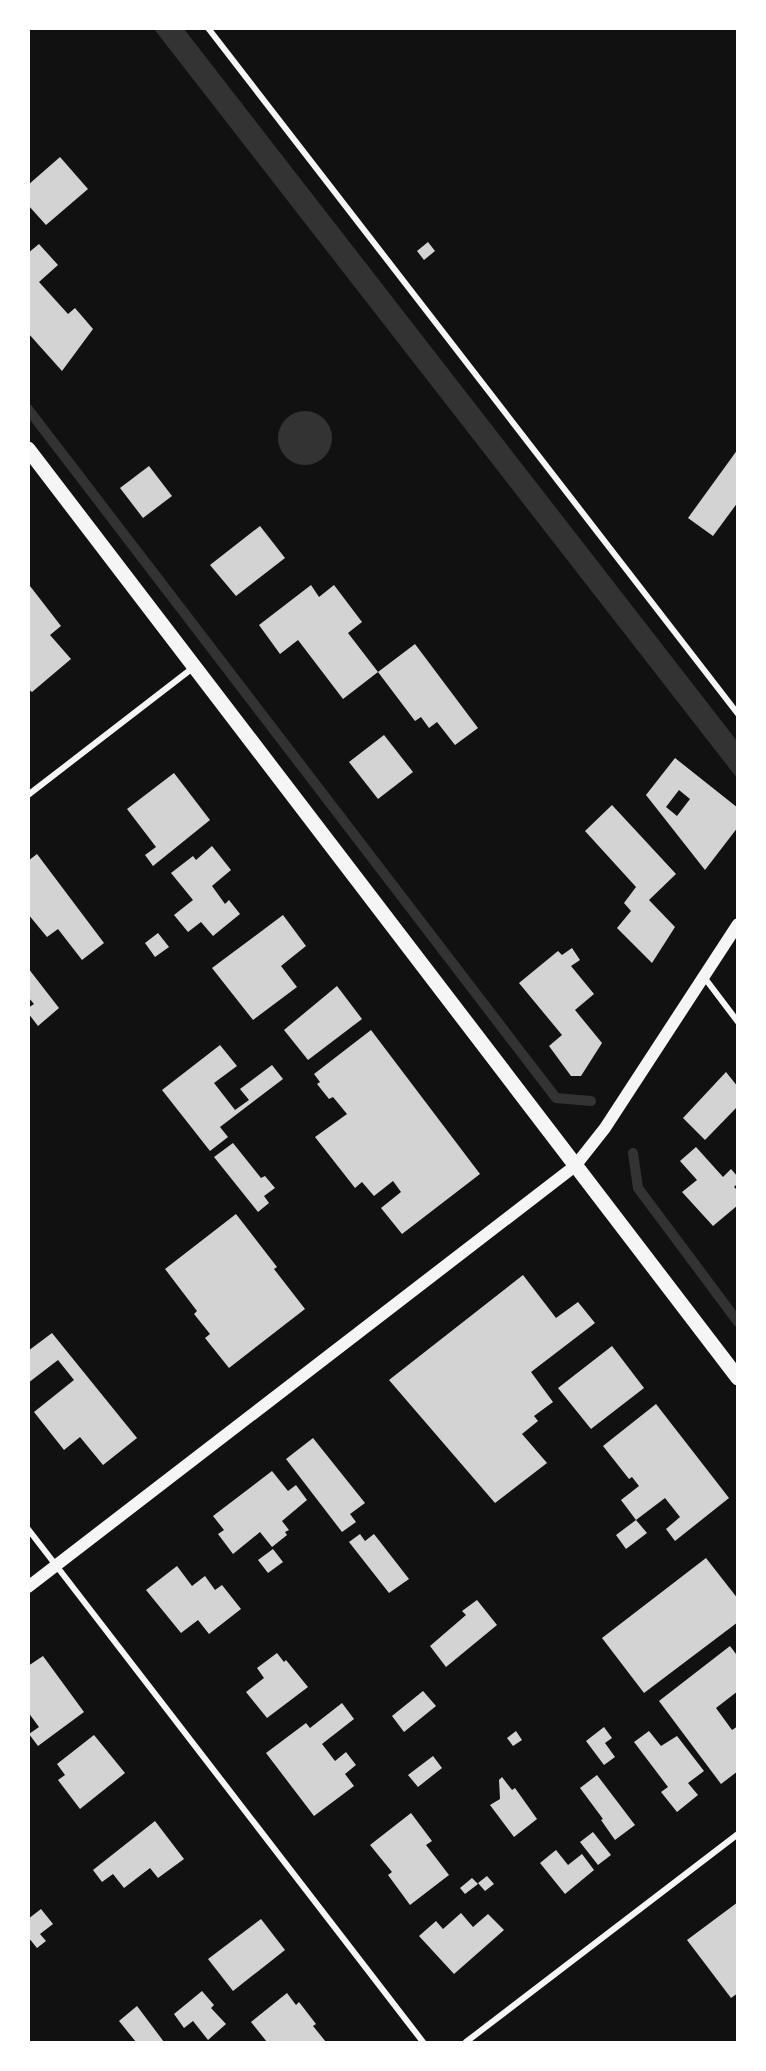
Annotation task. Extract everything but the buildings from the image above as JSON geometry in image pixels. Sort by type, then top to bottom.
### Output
[{"type":"main road","points":[[28,450],[738,1378]]},
{"type":"main road","points":[[28,1587],[575,1166],[605,1128],[738,924]]},
{"type":"street","points":[[208,28],[738,714]]},
{"type":"street","points":[[28,795],[194,667]]},
{"type":"street","points":[[704,977],[738,1022]]},
{"type":"street","points":[[28,1529],[423,2043]]},
{"type":"street","points":[[466,2043],[738,1834]]},
{"type":"shaded area","points":[[154,29],[184,29],[737,741],[737,778]]},
{"type":"shaded area","points":[[305,411],[315,413],[324,419],[330,428],[332,438],[330,448],[324,457],[315,463],[305,465],[295,463],[286,457],[280,448],[278,438],[280,428],[286,419],[295,413]]},
{"type":"waterway","points":[[28,409],[556,1098],[591,1101]]},
{"type":"waterway","points":[[633,1153],[638,1188],[738,1322]]}]
